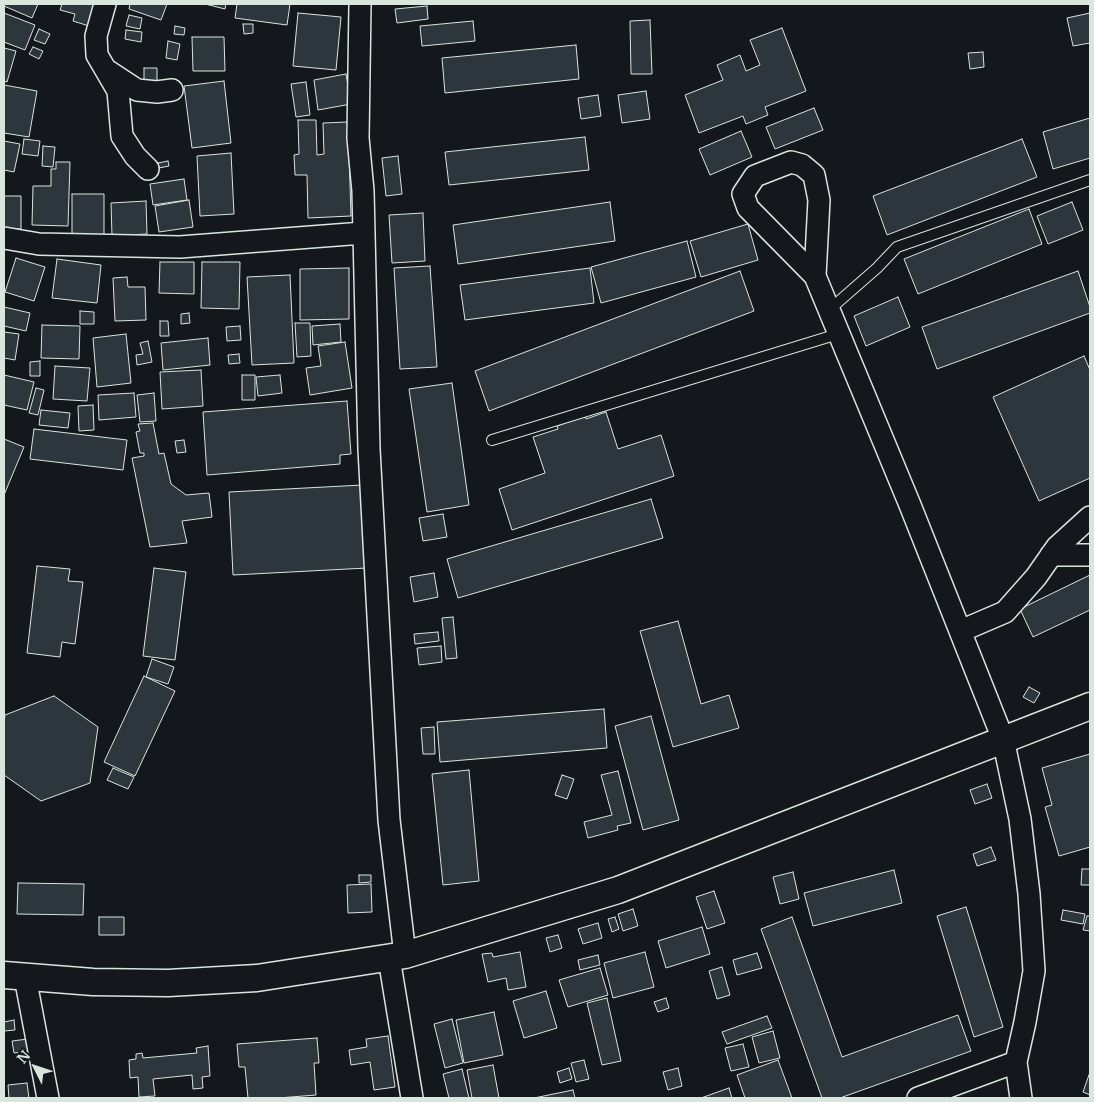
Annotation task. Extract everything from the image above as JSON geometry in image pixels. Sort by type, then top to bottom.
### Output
[{"type":"street","points":[[105,4],[96,36],[97,55],[118,91],[122,136],[135,156],[148,169]]},
{"type":"street","points":[[360,4],[358,138],[363,190],[369,449],[397,957],[412,1098]]},
{"type":"street","points":[[103,68],[137,90],[157,92],[172,90]]},
{"type":"street","points":[[815,276],[816,219],[819,200],[814,175],[802,165],[791,162],[755,176],[743,194],[748,208],[815,276],[910,505],[1003,739],[1020,819],[1034,971],[1016,1062],[1021,1098]]},
{"type":"street","points":[[4,238],[39,244],[180,247],[363,233]]},
{"type":"street","points":[[963,630],[1005,612],[1036,577],[1057,547],[1090,518]]},
{"type":"street","points":[[1051,555],[1090,554]]},
{"type":"street","points":[[48,1098],[14,976],[93,982],[197,981],[257,978],[397,957],[618,890],[1090,706]]},
{"type":"street","points":[[918,1098],[1016,1062]]},
{"type":"lane","points":[[829,310],[877,268],[897,247],[1090,180]]},
{"type":"lane","points":[[492,440],[838,334]]},
{"type":"building","points":[[4,4],[38,4],[32,18],[4,6]]},
{"type":"building","points":[[62,4],[96,4],[89,26],[73,21],[75,14],[60,10]]},
{"type":"building","points":[[130,4],[167,4],[161,20],[129,9]]},
{"type":"building","points":[[205,4],[226,4],[225,9]]},
{"type":"building","points":[[237,4],[290,4],[287,25],[235,18]]},
{"type":"building","points":[[427,6],[428,19],[397,23],[395,9]]},
{"type":"building","points":[[4,13],[35,25],[25,50],[4,42]]},
{"type":"building","points":[[298,13],[341,17],[336,70],[293,66]]},
{"type":"building","points":[[1090,13],[1090,43],[1073,46],[1067,18]]},
{"type":"building","points":[[129,15],[142,18],[140,29],[126,26]]},
{"type":"building","points":[[650,20],[652,74],[631,74],[630,21]]},
{"type":"building","points":[[473,21],[475,41],[422,46],[420,26]]},
{"type":"building","points":[[243,24],[253,24],[253,33],[244,34]]},
{"type":"building","points":[[175,26],[185,28],[184,35],[174,34]]},
{"type":"building","points":[[782,28],[806,91],[765,107],[768,115],[746,124],[743,116],[699,133],[685,95],[723,80],[717,65],[740,55],[746,71],[760,65],[750,40]]},
{"type":"building","points":[[39,29],[50,34],[45,44],[34,40]]},
{"type":"building","points":[[126,30],[142,32],[141,42],[125,39]]},
{"type":"building","points":[[192,37],[224,37],[225,71],[193,71]]},
{"type":"building","points":[[168,41],[180,44],[177,60],[166,58]]},
{"type":"building","points":[[576,45],[579,79],[445,93],[442,58]]},
{"type":"building","points":[[33,47],[43,51],[39,59],[29,54]]},
{"type":"building","points":[[4,48],[16,51],[7,82],[4,81]]},
{"type":"building","points":[[983,52],[984,67],[970,69],[968,53]]},
{"type":"building","points":[[144,68],[157,68],[157,85],[144,85]]},
{"type":"building","points":[[346,74],[351,104],[318,110],[314,80]]},
{"type":"building","points":[[224,81],[231,143],[192,148],[184,86]]},
{"type":"building","points":[[306,82],[310,115],[296,117],[291,84]]},
{"type":"building","points":[[4,85],[37,91],[29,137],[4,133]]},
{"type":"building","points":[[646,91],[650,119],[622,123],[618,95]]},
{"type":"building","points":[[598,95],[601,116],[581,119],[578,98]]},
{"type":"building","points":[[814,108],[823,130],[775,149],[766,127]]},
{"type":"building","points":[[1090,118],[1090,158],[1053,169],[1043,132]]},
{"type":"building","points":[[298,120],[316,120],[317,155],[324,154],[323,123],[348,122],[351,216],[308,218],[307,175],[295,175],[294,155],[299,154]]},
{"type":"building","points":[[741,131],[752,157],[710,175],[699,149]]},
{"type":"building","points":[[585,137],[589,170],[449,185],[445,152]]},
{"type":"building","points":[[24,139],[40,141],[38,156],[22,154]]},
{"type":"building","points":[[1022,139],[1037,177],[887,235],[873,196]]},
{"type":"building","points":[[4,141],[20,144],[14,172],[4,170]]},
{"type":"building","points":[[43,146],[55,147],[53,167],[42,166]]},
{"type":"building","points":[[231,153],[234,214],[200,216],[197,156]]},
{"type":"building","points":[[398,156],[402,194],[386,196],[382,158]]},
{"type":"building","points":[[168,161],[169,166],[159,168],[158,163]]},
{"type":"building","points":[[56,162],[70,162],[68,226],[32,225],[33,186],[51,186],[51,169],[56,169]]},
{"type":"building","points":[[184,179],[187,200],[153,205],[150,184]]},
{"type":"building","points":[[72,194],[104,194],[104,236],[72,236]]},
{"type":"building","points":[[4,196],[21,196],[21,229],[4,229]]},
{"type":"building","points":[[189,200],[193,227],[159,232],[155,206]]},
{"type":"building","points":[[146,201],[147,234],[112,236],[111,203]]},
{"type":"building","points":[[610,202],[615,241],[458,264],[453,225]]},
{"type":"building","points":[[1072,202],[1083,230],[1048,244],[1037,216]]},
{"type":"building","points":[[1029,209],[1042,244],[918,294],[904,259]]},
{"type":"building","points":[[423,213],[425,261],[392,263],[389,215]]},
{"type":"building","points":[[748,224],[758,260],[701,277],[690,241]]},
{"type":"building","points":[[687,241],[696,277],[601,303],[591,267]]},
{"type":"building","points":[[16,258],[45,267],[34,301],[5,292]]},
{"type":"building","points":[[57,259],[101,265],[97,303],[52,298]]},
{"type":"building","points":[[160,262],[194,262],[194,294],[159,293]]},
{"type":"building","points":[[202,262],[240,262],[239,309],[201,308]]},
{"type":"building","points":[[430,266],[437,367],[400,369],[394,268]]},
{"type":"building","points":[[349,268],[349,319],[300,320],[300,269]]},
{"type":"building","points":[[590,268],[594,303],[465,320],[460,285]]},
{"type":"building","points":[[740,271],[754,311],[489,411],[475,371]]},
{"type":"building","points":[[1078,271],[1090,307],[1090,313],[937,369],[922,327]]},
{"type":"building","points":[[290,275],[294,363],[252,365],[247,277]]},
{"type":"building","points":[[127,277],[128,287],[145,287],[146,320],[115,321],[113,278]]},
{"type":"building","points":[[898,297],[910,327],[866,346],[854,316]]},
{"type":"building","points":[[4,307],[30,313],[26,331],[4,326]]},
{"type":"building","points":[[80,311],[94,312],[94,324],[80,324]]},
{"type":"building","points":[[189,313],[190,323],[181,324],[181,314]]},
{"type":"building","points":[[160,321],[168,321],[169,336],[160,336]]},
{"type":"building","points":[[295,323],[310,323],[311,356],[297,357]]},
{"type":"building","points":[[340,324],[341,342],[313,345],[312,326]]},
{"type":"building","points":[[42,325],[80,326],[79,359],[41,358]]},
{"type":"building","points":[[240,326],[241,340],[227,341],[226,327]]},
{"type":"building","points":[[4,332],[19,334],[15,360],[4,358]]},
{"type":"building","points":[[126,334],[131,383],[97,387],[93,338]]},
{"type":"building","points":[[208,338],[210,365],[163,370],[161,343]]},
{"type":"building","points":[[148,341],[152,362],[137,365],[136,355],[143,354],[140,343]]},
{"type":"building","points":[[345,342],[352,388],[310,395],[306,368],[321,366],[318,346]]},
{"type":"building","points":[[239,354],[240,363],[229,364],[228,355]]},
{"type":"building","points":[[1084,356],[1090,370],[1090,478],[1039,501],[993,397]]},
{"type":"building","points":[[40,361],[40,376],[30,376],[30,362]]},
{"type":"building","points":[[55,366],[90,368],[87,401],[53,399]]},
{"type":"building","points":[[201,370],[203,406],[162,409],[160,372]]},
{"type":"building","points":[[4,375],[34,382],[27,410],[4,405]]},
{"type":"building","points":[[242,375],[255,375],[255,400],[242,400]]},
{"type":"building","points":[[280,375],[282,393],[258,396],[256,377]]},
{"type":"building","points":[[452,383],[469,505],[427,512],[409,389]]},
{"type":"building","points":[[36,388],[44,390],[38,415],[29,413]]},
{"type":"building","points":[[134,393],[136,417],[99,420],[98,395]]},
{"type":"building","points":[[154,393],[156,421],[140,422],[137,395]]},
{"type":"building","points":[[347,401],[351,454],[340,455],[340,464],[207,475],[203,412]]},
{"type":"building","points":[[93,405],[94,430],[79,431],[78,406]]},
{"type":"building","points":[[41,410],[70,413],[68,428],[39,425]]},
{"type":"building","points":[[606,412],[618,449],[661,435],[674,476],[512,530],[499,489],[545,473],[533,437],[558,429],[557,426],[585,416],[586,419]]},
{"type":"building","points":[[153,423],[159,454],[164,453],[171,484],[186,495],[209,493],[212,517],[182,521],[187,543],[150,547],[132,458],[144,456],[144,453],[140,453],[136,432],[140,431],[138,424]]},
{"type":"building","points":[[34,429],[127,440],[123,470],[30,459]]},
{"type":"building","points":[[4,439],[24,447],[4,495]]},
{"type":"building","points":[[184,440],[186,452],[177,453],[175,441]]},
{"type":"building","points":[[363,485],[367,568],[233,575],[229,492]]},
{"type":"building","points":[[651,499],[663,538],[458,598],[447,559]]},
{"type":"building","points":[[443,514],[447,537],[423,541],[419,518]]},
{"type":"building","points":[[37,566],[70,569],[68,581],[83,582],[75,644],[62,642],[60,657],[27,653]]},
{"type":"building","points":[[154,568],[186,572],[175,660],[143,656]]},
{"type":"building","points":[[434,573],[438,597],[414,602],[410,577]]},
{"type":"building","points":[[1090,575],[1090,610],[1033,637],[1020,609]]},
{"type":"building","points":[[453,617],[457,658],[446,659],[442,618]]},
{"type":"building","points":[[678,621],[701,704],[729,695],[739,728],[673,747],[640,631]]},
{"type":"building","points":[[438,632],[439,641],[415,644],[414,634]]},
{"type":"building","points":[[441,646],[442,662],[419,665],[417,648]]},
{"type":"building","points":[[152,659],[174,667],[168,684],[146,677]]},
{"type":"building","points":[[144,676],[175,691],[135,776],[104,762]]},
{"type":"building","points":[[1029,687],[1040,693],[1034,703],[1023,697]]},
{"type":"building","points":[[54,696],[98,727],[90,783],[41,801],[4,775],[4,722],[5,715]]},
{"type":"building","points":[[604,709],[607,748],[440,762],[437,722]]},
{"type":"building","points":[[651,716],[679,820],[643,830],[615,726]]},
{"type":"building","points":[[434,727],[435,754],[423,754],[421,728]]},
{"type":"building","points":[[1090,754],[1090,847],[1059,856],[1045,807],[1052,805],[1042,768]]},
{"type":"building","points":[[113,768],[134,777],[128,789],[107,780]]},
{"type":"building","points":[[469,770],[479,881],[443,885],[432,774]]},
{"type":"building","points":[[618,771],[631,823],[617,826],[618,830],[588,838],[584,822],[612,815],[601,775]]},
{"type":"building","points":[[562,775],[574,779],[567,799],[555,795]]},
{"type":"building","points":[[987,784],[992,798],[975,804],[970,790]]},
{"type":"building","points":[[991,847],[996,860],[977,866],[973,854]]},
{"type":"building","points":[[1082,869],[1090,869],[1090,885],[1081,885]]},
{"type":"building","points":[[894,870],[902,903],[813,926],[804,893]]},
{"type":"building","points":[[793,872],[799,899],[780,904],[773,877]]},
{"type":"building","points":[[359,875],[371,875],[371,882],[359,883]]},
{"type":"building","points":[[18,883],[84,884],[83,915],[17,914]]},
{"type":"building","points":[[371,884],[372,912],[348,913],[347,885]]},
{"type":"building","points":[[714,891],[725,923],[707,929],[696,897]]},
{"type":"building","points":[[966,907],[1003,1027],[974,1037],[937,916]]},
{"type":"building","points":[[633,909],[638,926],[623,931],[618,914]]},
{"type":"building","points":[[1063,910],[1085,914],[1083,924],[1061,920]]},
{"type":"building","points":[[1087,916],[1090,916],[1090,931],[1083,930]]},
{"type":"building","points":[[99,917],[124,917],[124,935],[99,935]]},
{"type":"building","points":[[615,917],[619,929],[612,932],[608,919]]},
{"type":"building","points":[[792,917],[842,1057],[958,1015],[971,1051],[840,1098],[822,1098],[761,929]]},
{"type":"building","points":[[598,923],[602,938],[583,944],[578,929]]},
{"type":"building","points":[[702,927],[710,954],[666,968],[658,941]]},
{"type":"building","points":[[558,935],[562,948],[550,952],[546,938]]},
{"type":"building","points":[[520,952],[526,987],[508,990],[506,978],[488,982],[482,954],[492,953],[493,957]]},
{"type":"building","points":[[645,952],[654,987],[613,998],[604,963]]},
{"type":"building","points":[[757,953],[762,968],[737,975],[733,960]]},
{"type":"building","points":[[598,955],[600,965],[580,970],[578,960]]},
{"type":"building","points":[[722,967],[730,995],[717,999],[709,971]]},
{"type":"building","points":[[600,968],[608,995],[568,1007],[559,980]]},
{"type":"building","points":[[546,991],[557,1028],[524,1038],[513,1001]]},
{"type":"building","points":[[607,998],[621,1061],[602,1065],[587,1003]]},
{"type":"building","points":[[666,998],[669,1008],[658,1012],[654,1002]]},
{"type":"building","points":[[494,1012],[503,1055],[464,1063],[456,1020]]},
{"type":"building","points":[[767,1016],[772,1028],[727,1044],[722,1032]]},
{"type":"building","points":[[452,1019],[463,1063],[445,1068],[434,1024]]},
{"type":"building","points":[[14,1020],[15,1030],[4,1031],[4,1022]]},
{"type":"building","points":[[773,1031],[780,1058],[759,1063],[752,1037]]},
{"type":"building","points":[[388,1036],[395,1087],[374,1090],[370,1062],[351,1065],[349,1050],[367,1047],[366,1039]]},
{"type":"building","points":[[317,1038],[319,1063],[314,1063],[316,1095],[248,1098],[245,1067],[239,1067],[237,1044]]},
{"type":"building","points":[[28,1039],[30,1051],[14,1053],[12,1041]]},
{"type":"building","points":[[743,1044],[749,1067],[731,1071],[725,1048]]},
{"type":"building","points":[[208,1046],[210,1076],[202,1077],[203,1088],[193,1089],[192,1075],[153,1079],[155,1096],[139,1097],[138,1077],[130,1078],[129,1060],[136,1059],[136,1054],[142,1053],[143,1058],[197,1053],[196,1048]]},
{"type":"building","points":[[584,1060],[589,1079],[576,1082],[571,1063]]},
{"type":"building","points":[[778,1060],[792,1098],[745,1098],[737,1075]]},
{"type":"building","points":[[493,1065],[499,1098],[472,1098],[467,1070]]},
{"type":"building","points":[[569,1068],[572,1079],[560,1083],[557,1072]]},
{"type":"building","points":[[678,1068],[682,1086],[668,1090],[663,1072]]},
{"type":"building","points":[[462,1069],[469,1098],[449,1098],[443,1074]]},
{"type":"building","points":[[1090,1072],[1090,1095],[1083,1092]]},
{"type":"building","points":[[27,1083],[29,1098],[9,1098],[8,1085]]},
{"type":"building","points":[[729,1088],[732,1098],[701,1098]]},
{"type":"building","points":[[573,1090],[575,1098],[534,1098]]}]
